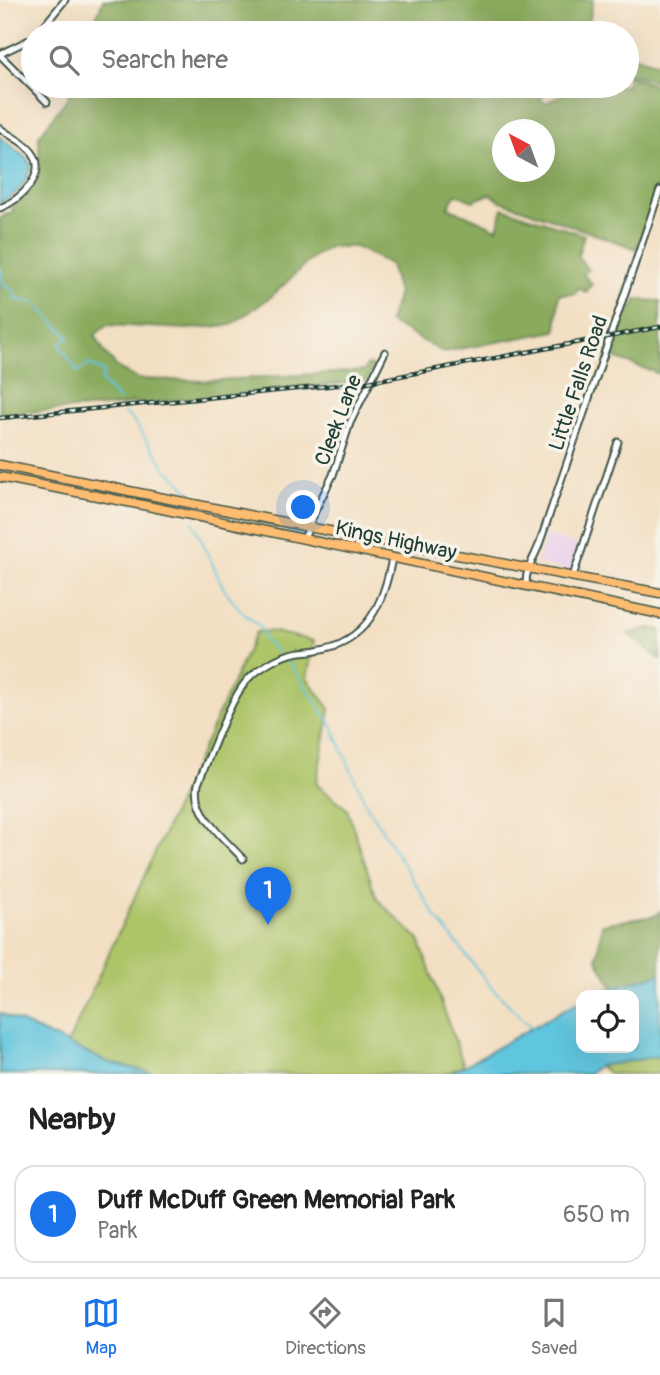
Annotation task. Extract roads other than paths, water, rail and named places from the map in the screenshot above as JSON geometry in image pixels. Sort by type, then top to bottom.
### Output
[{"type":"highway","name":"Kings Highway","points":[[0,465],[308,527],[660,593]]},
{"type":"highway","points":[[24,482],[27,469]]},
{"type":"highway","name":"Kings Highway","points":[[0,477],[660,614]]},
{"type":"street","points":[[48,21],[65,0]]},
{"type":"street","points":[[21,44],[0,55],[21,76]]},
{"type":"street","points":[[43,98],[47,102]]},
{"type":"street","points":[[0,128],[31,150],[36,162],[32,181],[24,192],[14,202],[0,208]]},
{"type":"street","name":"Little Falls Road","points":[[527,586],[525,578],[537,552],[660,190]]},
{"type":"street","name":"Cleek Lane","points":[[304,539],[334,475],[350,423],[384,352]]},
{"type":"street","points":[[573,576],[618,442]]},
{"type":"street","points":[[243,859],[211,822],[199,805],[197,794],[198,784],[237,695],[254,674],[283,656],[333,646],[359,630],[382,600],[392,557]]},
{"type":"water","points":[[0,137],[27,159],[31,166],[20,188],[0,203]]},
{"type":"water","points":[[660,974],[660,1056],[599,1066],[588,1074],[450,1074],[576,1003],[576,1053],[639,1053],[639,990],[606,990]]},
{"type":"water","points":[[0,1013],[107,1062],[156,1074],[0,1074]]},
{"type":"waterway","points":[[0,267],[4,286],[13,289],[15,299],[35,303],[69,337],[59,344],[78,372],[88,364],[104,372],[101,382],[119,400]]},
{"type":"waterway","points":[[124,413],[132,419],[167,470],[191,495]]},
{"type":"waterway","points":[[193,522],[224,589],[241,611],[260,627],[266,642],[278,652]]},
{"type":"waterway","points":[[288,661],[331,724],[366,804],[436,917],[492,988],[532,1028]]},
{"type":"railway","points":[[0,418],[368,382],[660,327]]},
{"type":"place","name":"Duff McDuff Green Memorial Park","points":[[268,925]]}]
